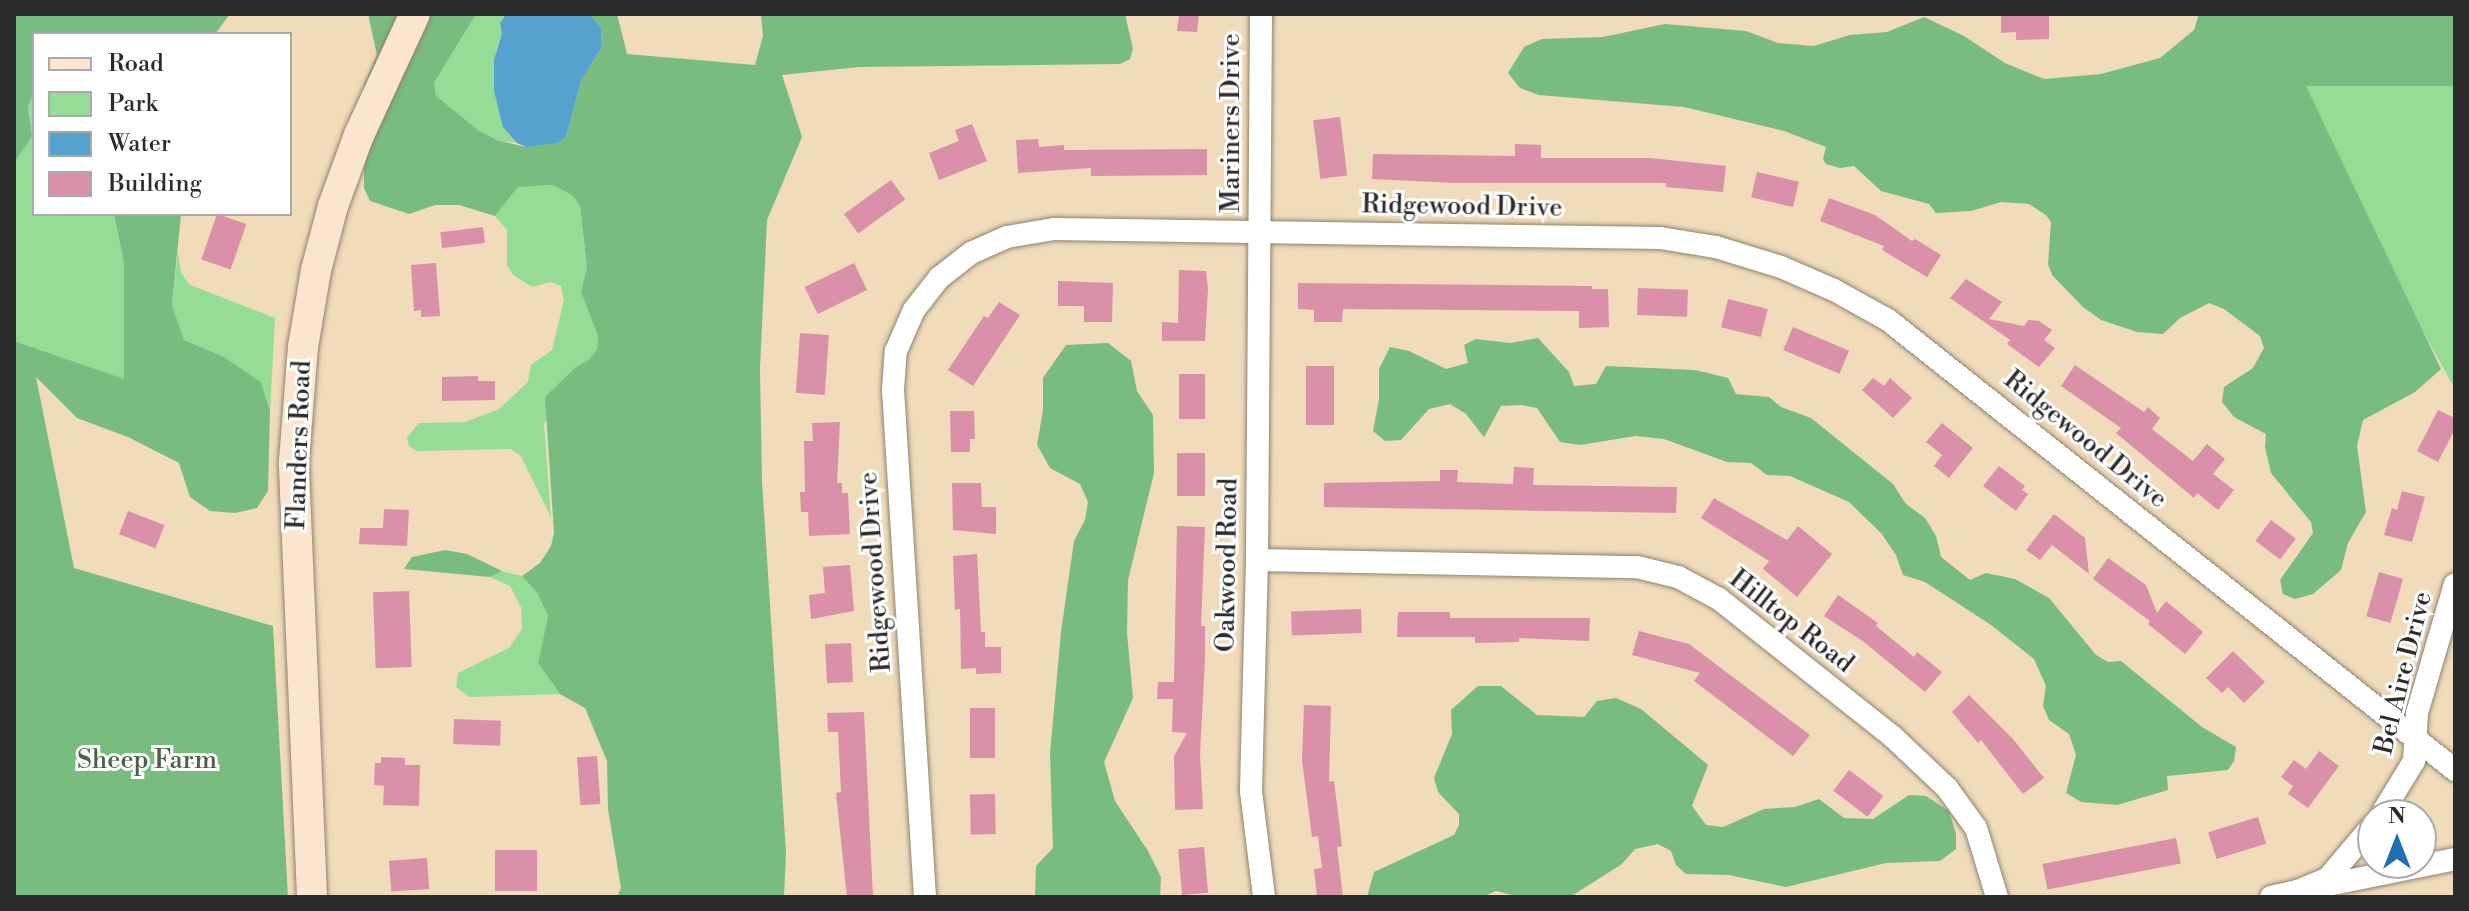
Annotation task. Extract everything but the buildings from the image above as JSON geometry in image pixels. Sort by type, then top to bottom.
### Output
[{"type":"street","name":"Flanders Road","points":[[312,897],[294,461],[303,347],[316,270],[333,206],[359,135],[415,14]]},
{"type":"street","name":"Mariners Drive","points":[[1260,233],[1261,14]]},
{"type":"street","name":"Ridgewood Drive","points":[[925,897],[893,390],[896,351],[914,310],[939,278],[960,261],[1007,237],[1054,229],[1660,238],[1716,247],[1781,267],[1821,284],[1888,320],[2455,770]]},
{"type":"street","name":"Oakwood Road","points":[[1260,233],[1251,791],[1264,897]]},
{"type":"street","name":"Hilltop Road","points":[[1257,560],[1624,566],[1658,570],[1678,577],[1719,599],[1892,736],[1947,788],[1976,828],[1997,897]]},
{"type":"street","name":"Bel Aire Drive","points":[[2391,799],[2414,761],[2418,741],[2417,713],[2455,584]]},
{"type":"street","points":[[2298,891],[2334,873],[2357,845]]},
{"type":"street","points":[[2271,897],[2455,859]]},
{"type":"green space","points":[[14,14],[230,14],[216,32],[32,32],[32,96],[28,107],[32,136],[14,163]]},
{"type":"green space","points":[[368,14],[476,14],[434,83],[436,96],[478,130],[497,140],[526,147],[566,137],[581,81],[602,47],[601,27],[589,14],[617,14],[627,54],[755,65],[763,36],[761,14],[1125,14],[1133,49],[1130,59],[1120,64],[859,67],[782,75],[802,137],[767,220],[760,368],[762,481],[786,853],[784,897],[617,897],[621,888],[608,809],[607,761],[585,708],[560,694],[538,663],[548,616],[538,594],[522,576],[540,563],[551,546],[554,533],[545,397],[576,367],[589,360],[597,349],[598,336],[581,292],[587,268],[580,206],[572,195],[552,185],[518,187],[495,216],[459,205],[435,205],[409,214],[370,201],[364,188],[364,85],[377,55]]},
{"type":"green space","points":[[476,14],[506,14],[500,23],[502,33],[496,51],[509,134],[517,143],[497,140],[478,130],[435,96],[434,83]]},
{"type":"green space","points":[[2199,14],[2455,14],[2455,86],[2306,86],[2441,369],[2415,392],[2363,420],[2357,446],[2366,512],[2348,543],[2341,570],[2313,594],[2295,599],[2283,594],[2280,580],[2313,533],[2311,522],[2271,473],[2265,447],[2266,434],[2234,417],[2222,402],[2224,387],[2253,368],[2264,348],[2260,336],[2224,309],[2209,303],[2180,318],[2163,334],[2137,332],[2101,320],[2083,307],[2052,275],[2048,264],[2051,222],[2029,204],[2001,202],[1971,211],[1936,213],[1929,204],[1881,191],[1854,166],[1840,168],[1826,164],[1823,159],[1826,147],[1784,131],[1684,107],[1539,95],[1520,88],[1508,73],[1524,47],[1542,39],[1603,37],[1665,24],[1746,31],[1778,43],[1814,46],[1850,35],[1887,32],[1924,17],[1964,36],[2005,63],[2044,79],[2101,74],[2160,58],[2194,30]]},
{"type":"green space","points":[[2305,85],[2455,86],[2455,389],[2401,292]]},
{"type":"green space","points":[[32,96],[32,216],[114,216],[124,263],[125,380],[14,341],[14,163],[30,116],[27,107]]},
{"type":"green space","points":[[552,185],[572,195],[580,206],[587,269],[581,292],[598,336],[597,349],[589,360],[576,367],[544,424],[551,517],[521,456],[510,449],[417,451],[409,446],[407,438],[419,423],[465,422],[499,409],[528,382],[531,365],[552,350],[564,300],[561,286],[550,282],[532,287],[513,275],[507,265],[507,230],[495,216],[518,187]]},
{"type":"green space","name":"Sheep Farm","points":[[114,216],[181,216],[172,305],[184,340],[224,357],[261,382],[270,411],[268,491],[257,508],[235,513],[210,511],[190,497],[179,463],[128,437],[77,418],[36,377],[74,568],[273,626],[288,897],[14,897],[14,341],[124,379],[124,263]]},
{"type":"green space","points":[[178,252],[181,273],[190,285],[275,318],[270,411],[261,382],[224,357],[184,340],[172,305]]},
{"type":"green space","points":[[1538,338],[1569,372],[1574,386],[1596,384],[1606,366],[1695,370],[1728,378],[1736,394],[1769,397],[1781,407],[1811,418],[1893,484],[1906,504],[1925,518],[1936,536],[1941,557],[1970,580],[1986,573],[2015,579],[2049,598],[2096,655],[2108,662],[2121,661],[2202,727],[2236,747],[2234,761],[2228,770],[2167,776],[2168,790],[2117,805],[2081,802],[2066,793],[2076,755],[2069,734],[2049,720],[2043,706],[2046,686],[2034,659],[1991,625],[1925,582],[1903,575],[1896,555],[1881,533],[1849,502],[1790,476],[1767,475],[1751,463],[1727,462],[1664,439],[1635,436],[1580,445],[1560,442],[1537,408],[1521,405],[1501,406],[1484,437],[1466,414],[1450,404],[1429,409],[1401,440],[1385,441],[1373,431],[1379,399],[1379,369],[1390,347],[1409,351],[1446,369],[1468,363],[1464,345],[1476,339],[1510,343]]},
{"type":"green space","points":[[1108,343],[1131,361],[1137,391],[1153,415],[1154,473],[1128,580],[1127,633],[1133,698],[1104,762],[1115,801],[1161,877],[1160,897],[1035,897],[1036,866],[1053,848],[1050,753],[1061,632],[1074,541],[1085,520],[1088,502],[1080,484],[1050,468],[1037,445],[1043,410],[1043,378],[1066,345]]},
{"type":"green space","points":[[445,550],[467,554],[502,571],[490,577],[404,569],[412,557]]},
{"type":"green space","points":[[502,571],[522,576],[538,594],[548,616],[538,663],[560,694],[469,697],[456,687],[458,673],[509,648],[522,629],[521,607],[510,586],[490,577]]},
{"type":"green space","points":[[1478,686],[1501,686],[1537,715],[1584,717],[1597,701],[1616,698],[1641,709],[1708,765],[1692,806],[1706,825],[1723,827],[1764,809],[1795,807],[1819,799],[1844,818],[1873,819],[1909,795],[1926,796],[1949,811],[1956,834],[1956,849],[1940,861],[1886,863],[1786,887],[1729,875],[1686,874],[1676,865],[1671,851],[1658,844],[1635,849],[1622,864],[1570,897],[1520,897],[1496,891],[1482,897],[1367,897],[1374,872],[1454,835],[1459,825],[1459,814],[1438,792],[1434,778],[1452,734],[1451,710]]},
{"type":"water","points":[[506,14],[589,14],[601,27],[602,47],[581,81],[566,137],[557,143],[526,147],[517,143],[503,127],[494,91],[494,60],[502,33],[500,23]]}]
